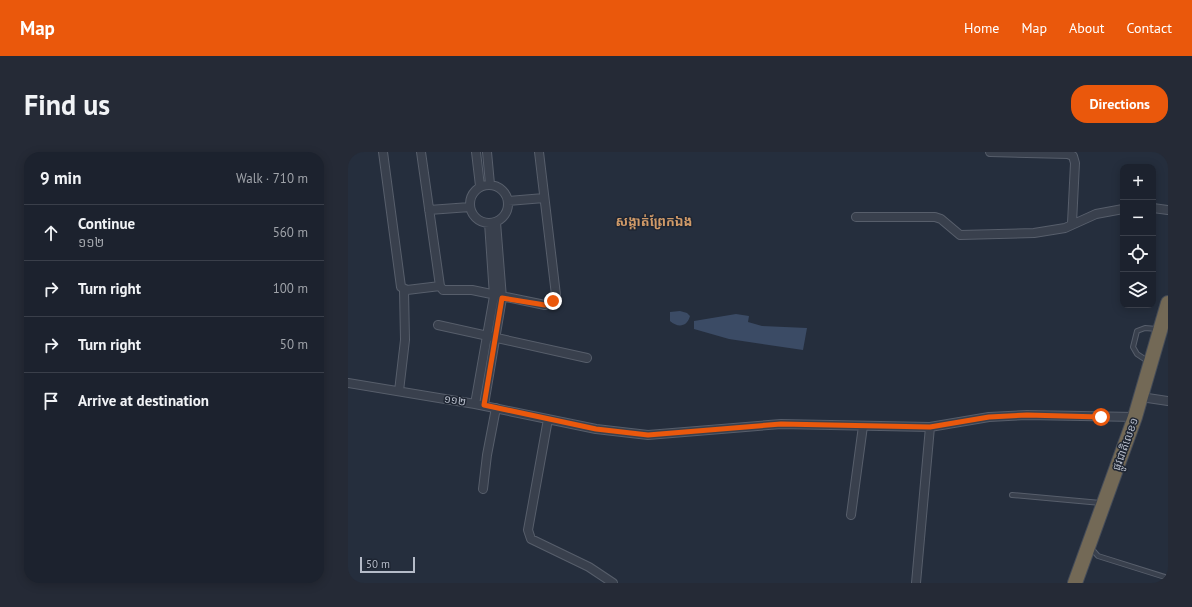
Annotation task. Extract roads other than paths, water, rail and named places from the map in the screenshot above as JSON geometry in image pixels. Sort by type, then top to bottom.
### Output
[{"type":"highway","name":"ផ្លូវជាតិលេខ១","points":[[1075,583],[1135,417],[1168,303]]},
{"type":"street","points":[[383,152],[401,287],[404,290],[404,340],[399,391]]},
{"type":"street","points":[[421,152],[440,286]]},
{"type":"street","points":[[476,152],[480,186]]},
{"type":"street","points":[[487,152],[490,184]]},
{"type":"street","points":[[404,290],[440,286],[446,290],[472,290],[498,297],[545,305],[553,301],[556,295],[539,152]]},
{"type":"street","points":[[990,152],[1068,154],[1073,156],[1075,163],[1072,223]]},
{"type":"street","points":[[490,184],[502,189],[508,201],[506,214],[492,223],[479,220],[474,217],[470,207],[471,196],[480,186],[490,184]]},
{"type":"street","points":[[508,201],[544,198]]},
{"type":"street","points":[[429,210],[470,207]]},
{"type":"street","points":[[1156,208],[1168,210]]},
{"type":"street","points":[[856,217],[935,217],[940,219],[960,235],[1034,233],[1065,228],[1072,223],[1096,214],[1120,210]]},
{"type":"street","points":[[484,405],[496,338],[498,297],[492,223]]},
{"type":"street","points":[[475,404],[487,336],[498,297]]},
{"type":"street","points":[[438,325],[587,358]]},
{"type":"street","name":"១១២","points":[[348,382],[484,405],[596,429],[648,435],[781,424],[930,427],[989,417],[1027,415],[1135,417]]},
{"type":"street","points":[[1141,397],[1168,401]]},
{"type":"street","points":[[483,489],[486,455],[496,408]]},
{"type":"street","points":[[548,419],[528,530],[529,536],[531,539],[589,567],[613,583]]},
{"type":"street","points":[[851,515],[863,426]]},
{"type":"street","points":[[916,583],[930,427]]},
{"type":"lane","points":[[1151,364],[1134,351],[1137,331],[1145,328],[1161,330]]},
{"type":"lane","points":[[1012,495],[1104,503]]},
{"type":"lane","points":[[1088,546],[1098,556],[1168,578]]},
{"type":"water","points":[[680,311],[687,313],[690,316],[689,320],[682,325],[676,325],[670,321],[670,312]]},
{"type":"water","points":[[736,314],[749,316],[748,322],[762,326],[807,328],[803,350],[729,339],[694,329],[694,321]]},
{"type":"district","name":"សង្កាត់ព្រែកឯង","points":[[654,221]]}]
